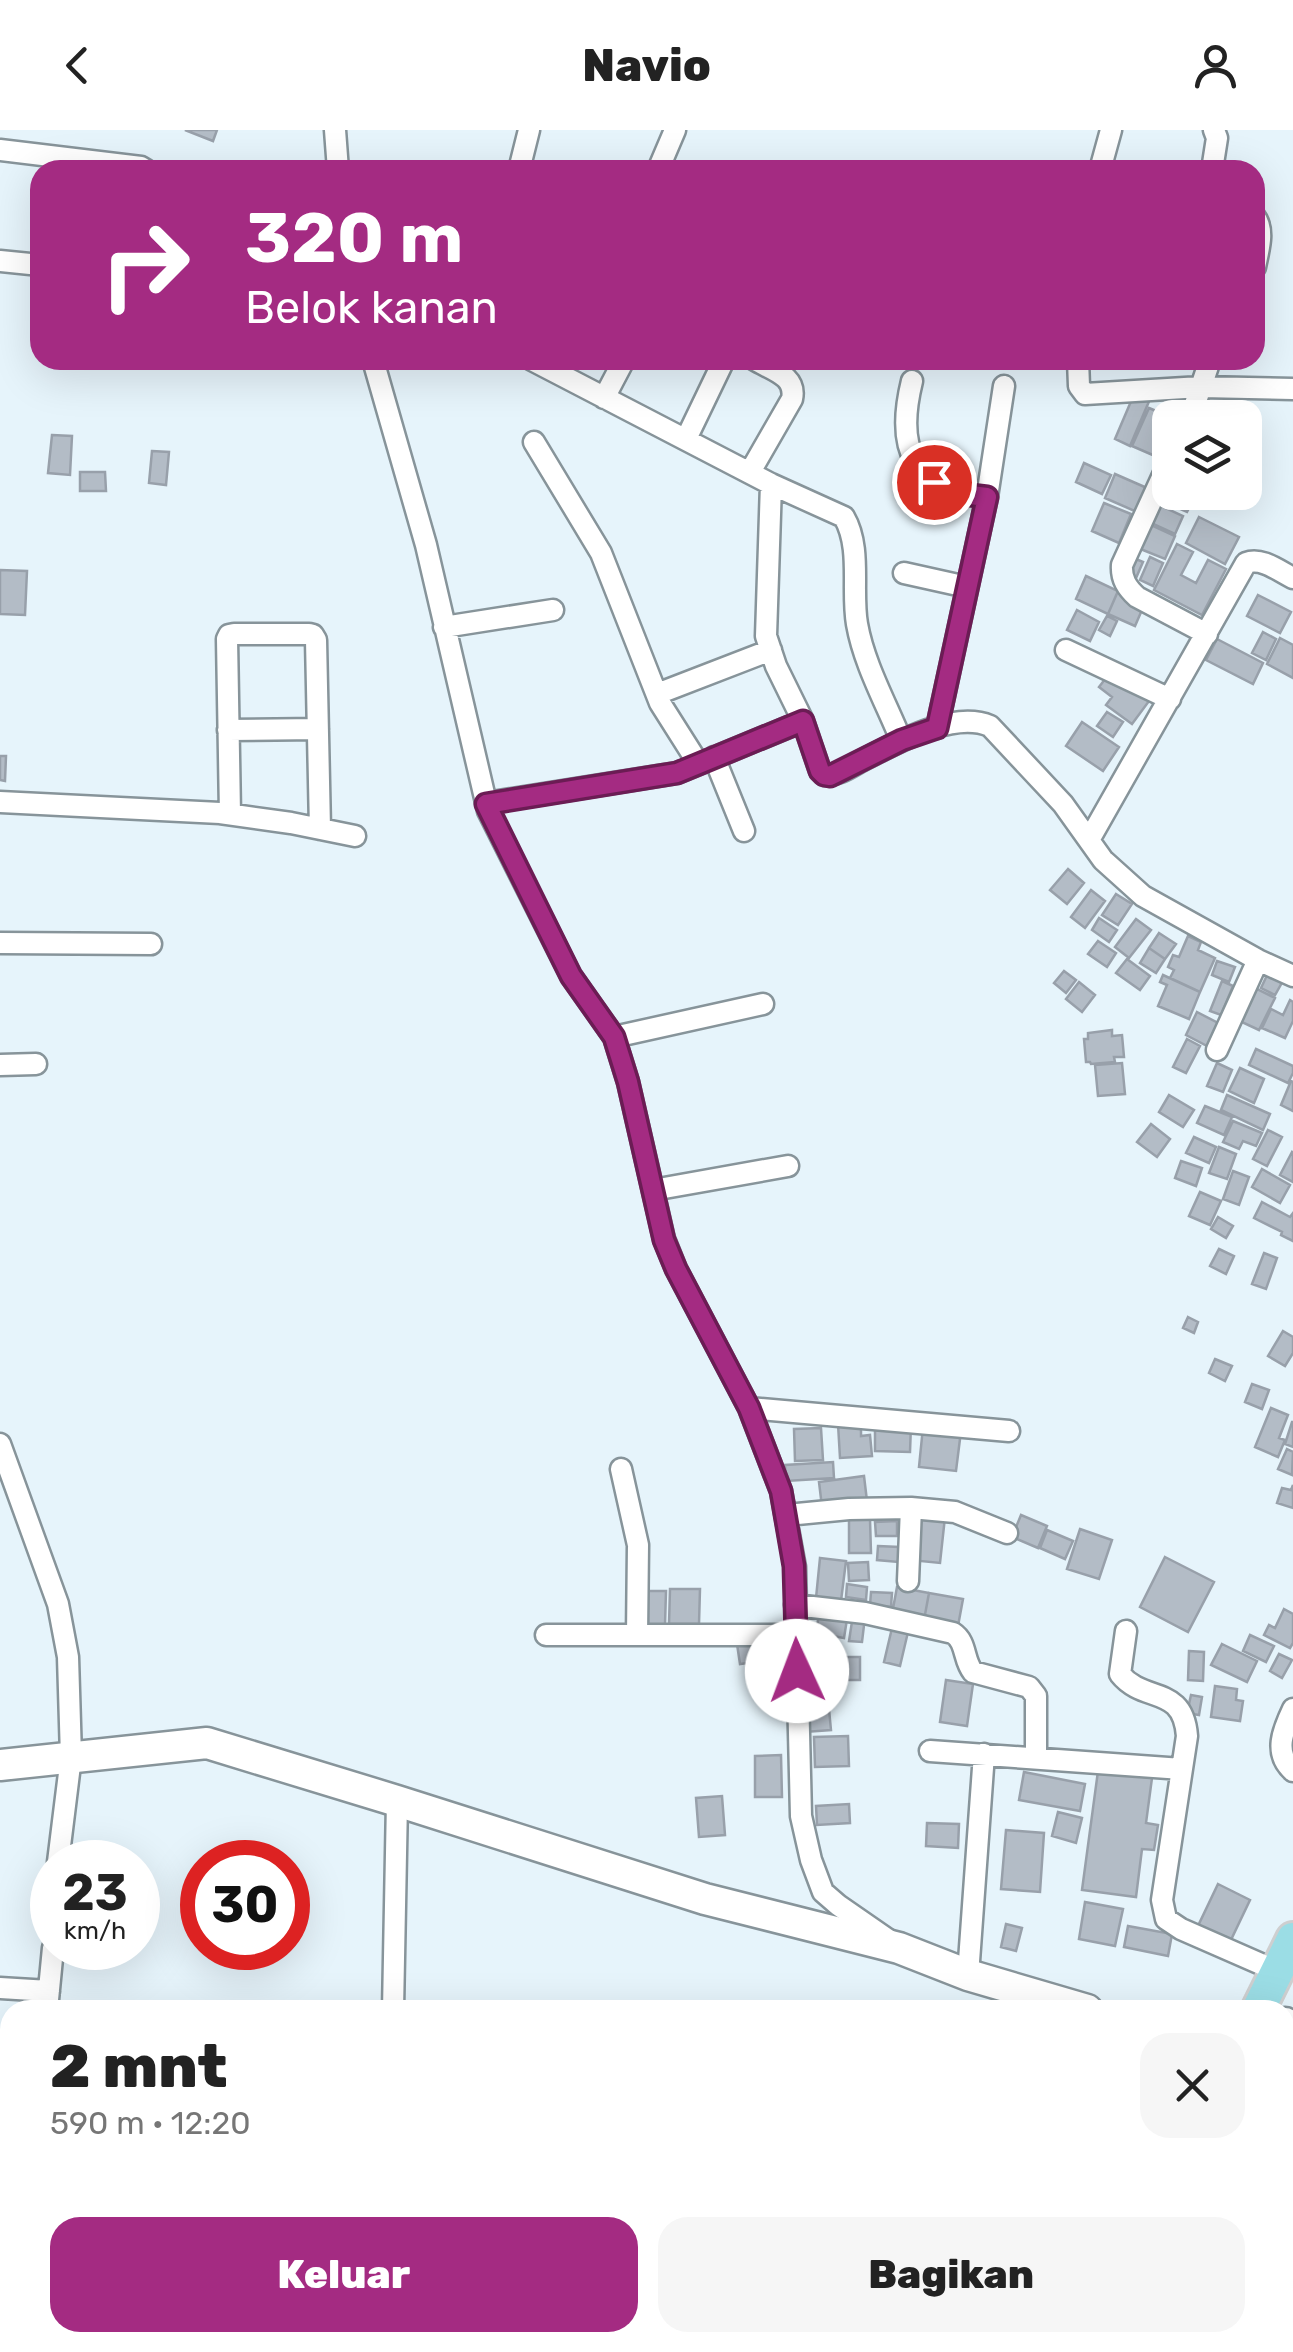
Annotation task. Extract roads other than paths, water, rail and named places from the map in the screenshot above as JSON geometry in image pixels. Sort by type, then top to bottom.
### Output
[{"type":"main road","points":[[1270,2000],[1277,1972],[1293,1939]]},
{"type":"street","points":[[335,130],[337,160]]},
{"type":"street","points":[[521,160],[529,130]]},
{"type":"street","points":[[662,160],[675,130]]},
{"type":"street","points":[[1103,160],[1111,130]]},
{"type":"street","points":[[1214,130],[1218,138],[1214,160]]},
{"type":"street","points":[[0,150],[83,160]]},
{"type":"street","points":[[0,260],[30,264]]},
{"type":"street","points":[[376,370],[426,545],[486,804],[571,976],[614,1037],[664,1240],[749,1408],[781,1491],[794,1566],[802,1816],[811,1860],[823,1892],[899,1948]]},
{"type":"street","points":[[551,370],[844,518],[852,545],[857,624],[867,659],[902,740]]},
{"type":"street","points":[[604,398],[619,370]]},
{"type":"street","points":[[686,439],[719,370]]},
{"type":"street","points":[[750,472],[794,392],[789,379],[773,370]]},
{"type":"street","points":[[1078,370],[1079,386],[1085,394],[1202,387],[1293,389]]},
{"type":"street","points":[[1197,400],[1207,370]]},
{"type":"street","points":[[912,381],[905,410],[911,458],[934,482],[962,494],[987,497]]},
{"type":"street","points":[[937,728],[987,497],[1004,386]]},
{"type":"street","points":[[534,442],[602,553],[660,704],[706,760],[744,831]]},
{"type":"street","points":[[771,484],[766,636],[824,775],[837,774],[902,740],[937,728],[966,721],[990,726],[1063,804],[1103,860],[1143,896],[1293,976]]},
{"type":"street","points":[[1152,499],[1121,575],[1137,597],[1206,634]]},
{"type":"street","points":[[1089,840],[1246,563],[1260,561],[1293,578]]},
{"type":"street","points":[[904,572],[968,587]]},
{"type":"street","points":[[444,627],[553,610]]},
{"type":"street","points":[[230,814],[227,639],[234,634],[314,635],[320,829]]},
{"type":"street","points":[[657,694],[771,650]]},
{"type":"street","points":[[1066,650],[1170,698]]},
{"type":"street","points":[[486,804],[677,773],[803,721]]},
{"type":"street","points":[[228,730],[318,728]]},
{"type":"street","points":[[0,802],[230,814],[354,836]]},
{"type":"street","points":[[0,943],[151,944]]},
{"type":"street","points":[[1217,1050],[1258,960]]},
{"type":"street","points":[[614,1037],[764,1004]]},
{"type":"street","points":[[0,1065],[36,1064]]},
{"type":"street","points":[[653,1190],[788,1166]]},
{"type":"street","points":[[749,1408],[1010,1430]]},
{"type":"street","points":[[0,1444],[58,1604],[68,1657],[71,1757],[61,1840]]},
{"type":"street","points":[[621,1470],[638,1546],[637,1635]]},
{"type":"street","points":[[787,1515],[911,1508],[955,1512],[1007,1532]]},
{"type":"street","points":[[908,1581],[911,1508]]},
{"type":"street","points":[[795,1606],[865,1613],[953,1633],[959,1637],[973,1672],[1029,1687],[1036,1696],[1036,1758]]},
{"type":"street","points":[[1126,1631],[1120,1674],[1126,1682],[1172,1700],[1181,1710],[1188,1736],[1162,1900],[1166,1920],[1277,1972]]},
{"type":"street","points":[[546,1635],[796,1635]]},
{"type":"street","points":[[1293,1708],[1280,1746],[1286,1765],[1293,1772]]},
{"type":"street","points":[[0,1765],[206,1743],[705,1900],[899,1948],[968,1976],[1052,2000]]},
{"type":"street","points":[[930,1750],[1182,1769]]},
{"type":"street","points":[[968,1976],[984,1754]]},
{"type":"street","points":[[393,2000],[397,1801]]},
{"type":"street","points":[[0,1988],[48,2000],[51,1970]]}]
